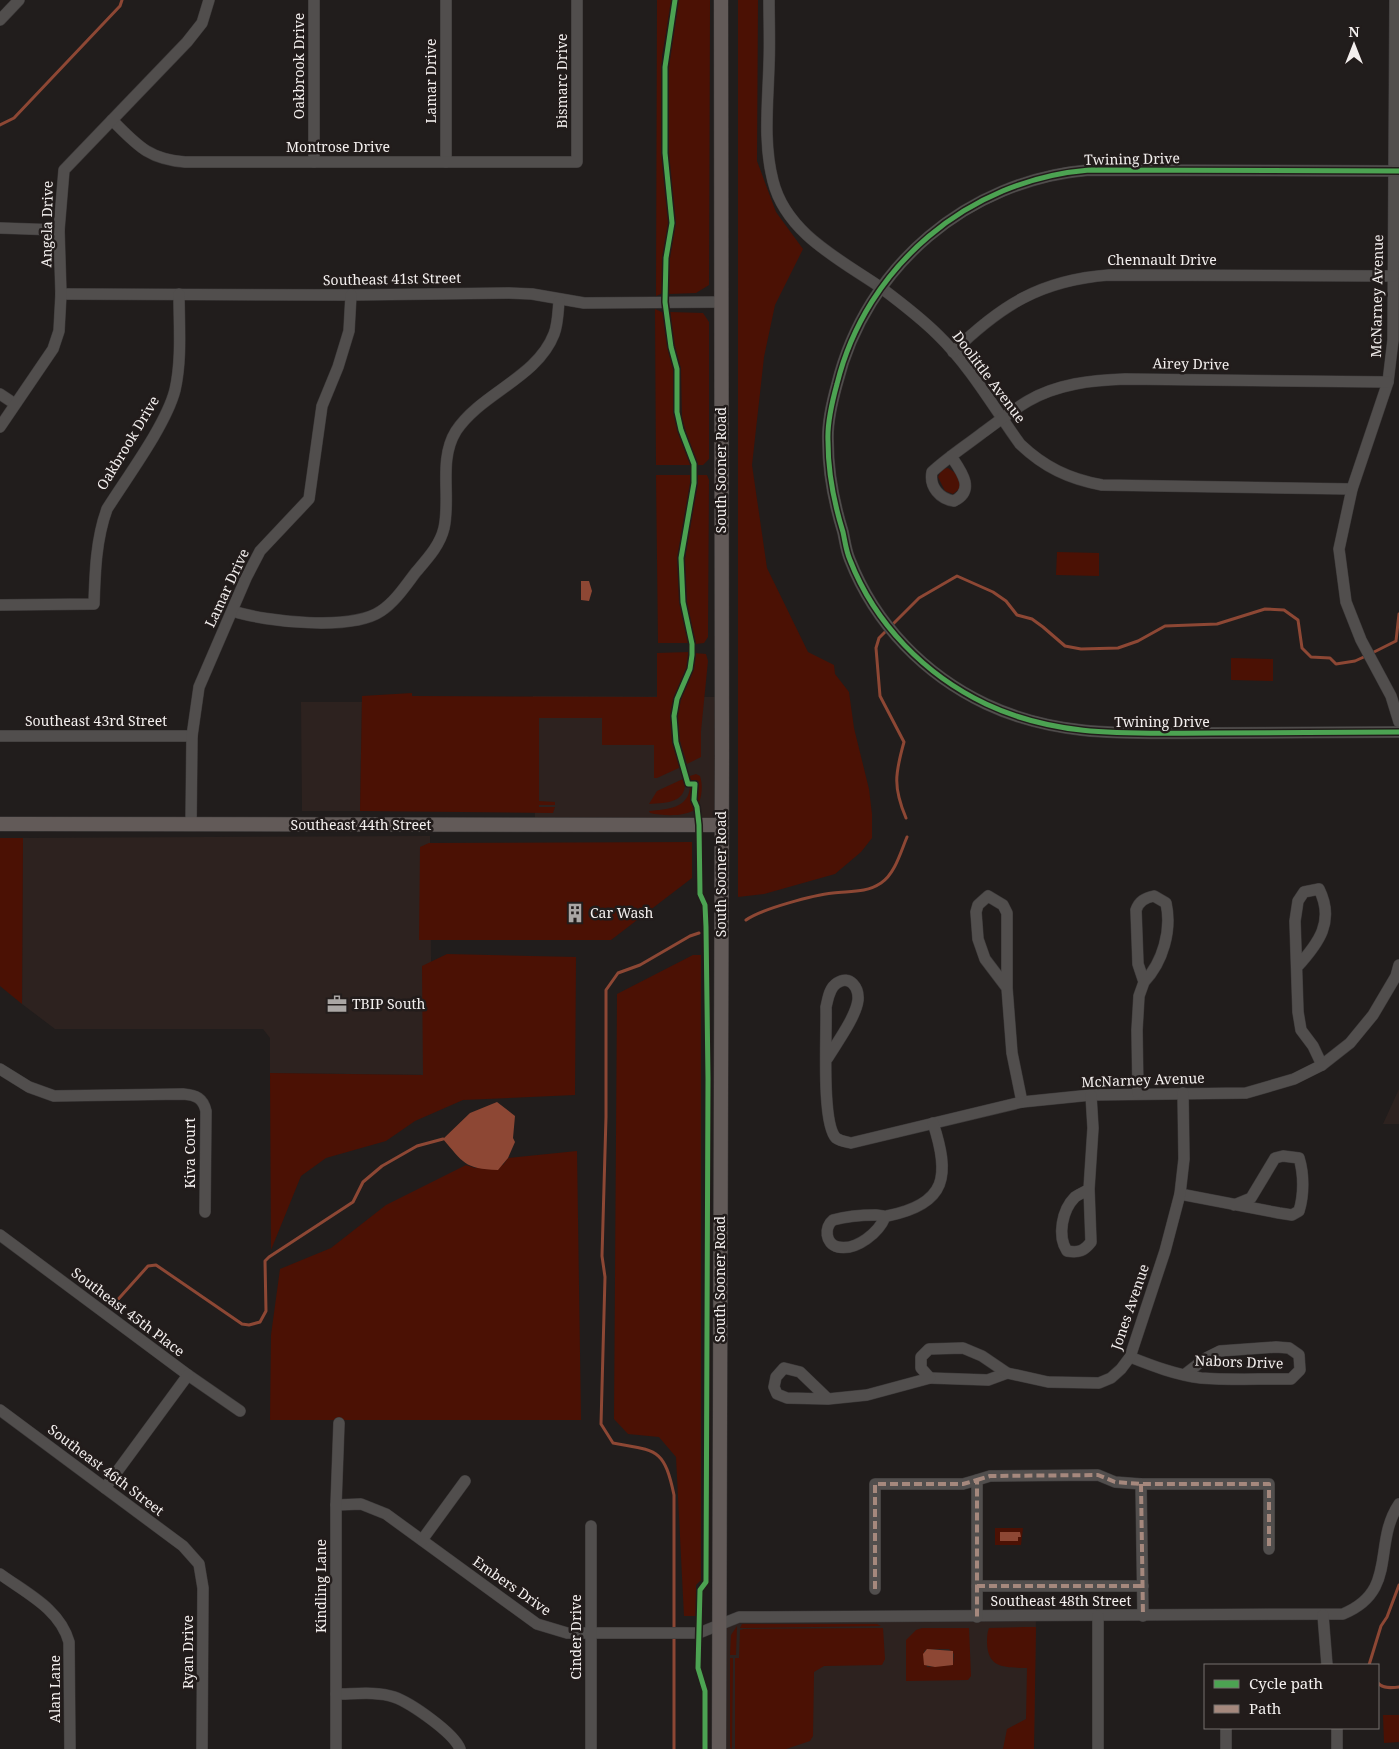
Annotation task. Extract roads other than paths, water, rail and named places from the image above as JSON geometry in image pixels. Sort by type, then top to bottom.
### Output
[{"type":"main road","name":"South Sooner Road","points":[[719,1749],[721,0]]},
{"type":"main road","name":"Southeast 44th Street","points":[[0,824],[721,825]]},
{"type":"street","points":[[0,20],[19,0]]},
{"type":"street","name":"Angela Drive","points":[[0,427],[53,350],[59,331],[62,294],[59,230],[64,170],[81,150],[187,42],[202,23],[208,0]]},
{"type":"street","name":"Oakbrook Drive","points":[[314,0],[314,162]]},
{"type":"street","name":"Lamar Drive","points":[[446,0],[446,162]]},
{"type":"street","name":"Bismarc Drive","points":[[577,0],[578,162]]},
{"type":"street","name":"Doolittle Avenue","points":[[769,0],[768,159],[773,182],[781,203],[798,226],[817,244],[913,312],[953,352],[1020,444],[1033,456],[1057,472],[1085,482],[1116,486],[1352,489]]},
{"type":"street","name":"McNarney Avenue","points":[[1396,0],[1394,340],[1388,382],[1352,489],[1339,549],[1346,602],[1361,640],[1391,696],[1399,722]]},
{"type":"street","name":"Montrose Drive","points":[[112,120],[148,153],[168,161],[578,162]]},
{"type":"street","name":"Twining Drive","points":[[1396,171],[1106,169],[1052,174],[1014,185],[955,215],[902,259],[881,288],[853,334],[841,365],[832,403],[827,439],[834,506],[849,559],[886,623],[916,659],[961,691],[1013,715],[1053,728],[1104,733],[1399,732]]},
{"type":"street","points":[[0,228],[59,230]]},
{"type":"street","name":"Chennault Drive","points":[[953,352],[982,324],[1030,292],[1079,278],[1109,275],[1393,276]]},
{"type":"street","name":"Southeast 41st Street","points":[[62,294],[351,295],[509,293],[532,294],[584,303],[722,302]]},
{"type":"street","name":"Oakbrook Drive","points":[[0,605],[94,604],[95,569],[101,525],[106,509],[168,411],[175,389],[178,358],[178,294]]},
{"type":"street","name":"Lamar Drive","points":[[191,825],[192,736],[199,688],[246,578],[260,551],[310,499],[322,406],[338,367],[349,331],[351,295]]},
{"type":"street","points":[[233,611],[279,620],[332,623],[363,620],[381,611],[399,594],[437,547],[444,530],[447,509],[446,472],[448,450],[455,432],[472,412],[535,362],[547,350],[555,332],[559,300]]},
{"type":"street","name":"Airey Drive","points":[[951,456],[1028,401],[1066,386],[1100,380],[1388,382]]},
{"type":"street","points":[[0,394],[15,404]]},
{"type":"street","name":"Southeast 43rd Street","points":[[0,736],[192,736]]},
{"type":"street","points":[[1297,967],[1312,950],[1325,922],[1326,910],[1319,889],[1304,892],[1298,901],[1296,922],[1296,989],[1301,1030],[1313,1046],[1322,1066]]},
{"type":"street","points":[[1007,988],[985,959],[978,939],[976,912],[978,905],[988,896],[1003,906],[1007,913],[1007,988],[1012,1053],[1022,1102]]},
{"type":"street","points":[[1138,1093],[1137,1030],[1139,996],[1144,982],[1152,973],[1159,960],[1166,941],[1168,912],[1166,903],[1154,896],[1145,898],[1136,910],[1138,964],[1144,982]]},
{"type":"street","name":"McNarney Avenue","points":[[827,1059],[826,1109],[830,1127],[836,1138],[851,1143],[1022,1102],[1092,1095],[1246,1092],[1294,1079],[1322,1066],[1350,1043],[1373,1015],[1396,976],[1399,965]]},
{"type":"street","points":[[845,980],[852,982],[856,987],[858,1001],[846,1029],[827,1059],[826,1007],[829,993],[836,983],[845,980]]},
{"type":"street","name":"Kiva Court","points":[[0,1069],[29,1087],[54,1096],[183,1094],[199,1097],[204,1103],[206,1111],[205,1212]]},
{"type":"street","name":"Jones Avenue","points":[[930,1378],[921,1368],[921,1357],[929,1349],[963,1348],[982,1356],[1007,1373],[1048,1382],[1099,1383],[1111,1378],[1130,1357],[1165,1250],[1180,1194],[1184,1159],[1183,1093]]},
{"type":"street","points":[[1089,1189],[1075,1197],[1068,1206],[1062,1232],[1062,1243],[1067,1251],[1078,1253],[1091,1242],[1092,1217],[1089,1189],[1093,1128],[1092,1095]]},
{"type":"street","points":[[885,1217],[878,1229],[853,1245],[838,1247],[832,1244],[827,1234],[830,1222],[834,1220],[854,1216],[885,1217],[920,1205],[934,1196],[943,1175],[943,1158],[933,1123]]},
{"type":"street","points":[[1180,1194],[1234,1205],[1292,1215],[1299,1211],[1302,1202],[1303,1169],[1299,1158],[1283,1156],[1276,1158],[1251,1198],[1234,1205]]},
{"type":"street","name":"Southeast 45th Place","points":[[0,1235],[188,1375],[240,1411]]},
{"type":"street","name":"Nabors Drive","points":[[1130,1357],[1163,1370],[1201,1378],[1291,1378],[1300,1370],[1299,1355],[1289,1348],[1276,1347],[1220,1351],[1206,1358],[1184,1374]]},
{"type":"street","points":[[828,1400],[866,1395],[930,1378],[988,1380],[1007,1373]]},
{"type":"street","points":[[105,1488],[188,1375]]},
{"type":"street","name":"Southeast 46th Street","points":[[0,1410],[194,1556]]},
{"type":"street","name":"Kindling Lane","points":[[336,1749],[336,1504],[340,1423]]},
{"type":"street","points":[[875,1589],[875,1484],[963,1484],[990,1476],[1098,1476],[1115,1482],[1141,1484],[1269,1484],[1269,1549]]},
{"type":"street","points":[[977,1480],[977,1617]]},
{"type":"street","points":[[422,1540],[465,1481]]},
{"type":"street","points":[[1141,1484],[1143,1616]]},
{"type":"street","name":"Embers Drive","points":[[336,1504],[361,1504],[374,1508],[422,1540],[537,1624],[567,1633],[699,1632],[719,1625]]},
{"type":"street","name":"Southeast 48th Street","points":[[719,1625],[740,1617],[1343,1614],[1359,1608],[1376,1592],[1385,1572],[1390,1526],[1399,1504]]},
{"type":"street","name":"Cinder Drive","points":[[591,1526],[591,1749]]},
{"type":"street","name":"Ryan Drive","points":[[194,1556],[202,1578],[202,1749]]},
{"type":"street","name":"Alan Lane","points":[[0,1574],[49,1610],[66,1629],[69,1642],[70,1749]]},
{"type":"street","points":[[977,1586],[1143,1586]]},
{"type":"street","points":[[1323,1615],[1327,1664]]},
{"type":"street","points":[[1098,1616],[1098,1749]]},
{"type":"street","points":[[336,1694],[393,1696],[409,1705],[451,1736],[460,1749]]},
{"type":"street","points":[[1226,1729],[1226,1749]]},
{"type":"street","points":[[1337,1729],[1337,1749]]},
{"type":"waterway","points":[[0,125],[14,118],[120,6],[122,0]]},
{"type":"waterway","points":[[906,818],[897,789],[897,772],[904,742],[880,696],[876,648],[879,638],[919,598],[957,576],[993,592],[1006,601],[1017,615],[1032,619],[1065,646],[1081,649],[1118,648],[1138,641],[1165,626],[1217,624],[1265,609],[1284,610],[1298,620],[1302,648],[1311,657],[1330,658],[1336,664],[1355,661],[1366,656]]},
{"type":"waterway","points":[[1372,653],[1396,641],[1399,614]]},
{"type":"waterway","points":[[746,920],[775,907],[824,894],[864,890],[881,883],[890,874],[897,862],[907,837]]},
{"type":"waterway","points":[[674,1749],[674,1495],[666,1468],[656,1454],[649,1450],[613,1443],[601,1424],[605,1277],[602,1256],[606,1117],[606,990],[618,973],[640,965],[690,936],[699,933]]},
{"type":"waterway","points":[[113,1305],[148,1266],[156,1265],[242,1324],[249,1325],[260,1322],[266,1311],[265,1261],[353,1202],[363,1182],[382,1166],[417,1146],[443,1139]]},
{"type":"waterway","points":[[1369,1664],[1381,1626],[1387,1617],[1399,1585]]},
{"type":"waterway","points":[[1379,1684],[1391,1688],[1399,1687]]},
{"type":"place","name":"Car Wash","points":[[575,913]]},
{"type":"place","name":"TBIP South","points":[[337,1004]]}]
